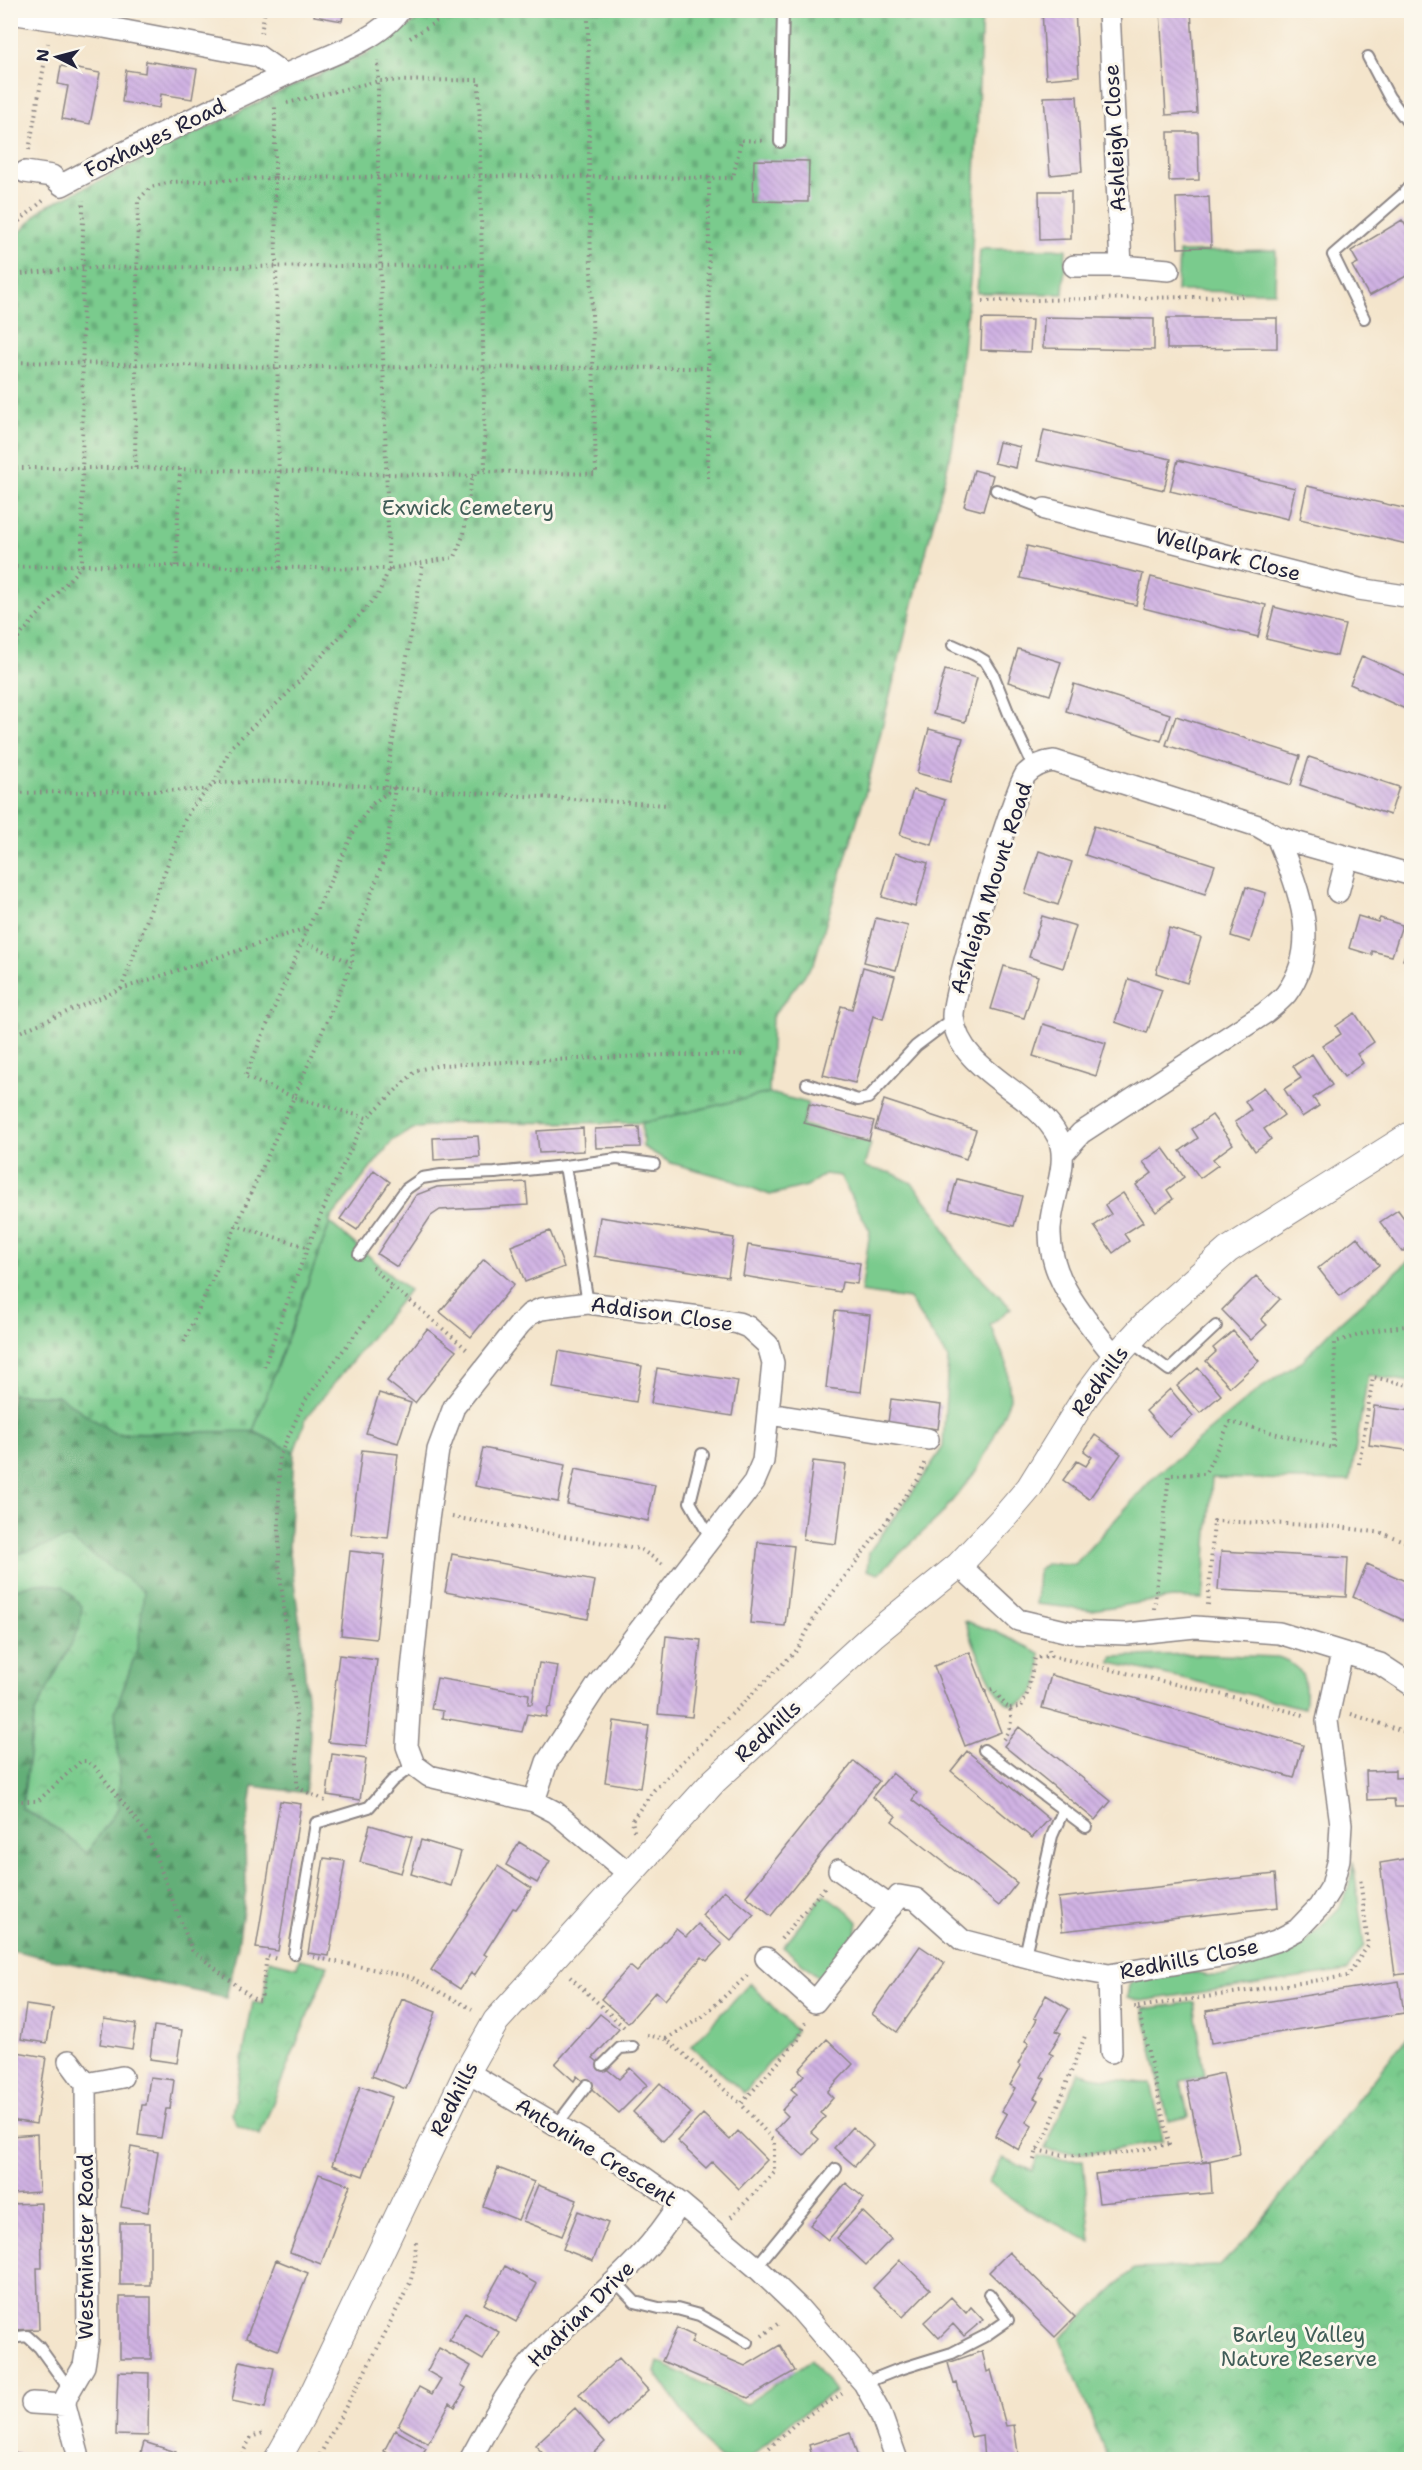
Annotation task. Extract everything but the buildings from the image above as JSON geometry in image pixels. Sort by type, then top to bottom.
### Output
[{"type":"street","name":"Foxhayes Road","points":[[26,172],[52,176],[62,185],[285,75],[366,38],[393,20],[400,10]]},
{"type":"street","name":"Ashleigh Close","points":[[1109,10],[1121,266]]},
{"type":"street","points":[[10,13],[52,20],[106,19],[258,56],[285,75]]},
{"type":"street","points":[[1074,266],[1121,266],[1169,270]]},
{"type":"street","name":"Wellpark Close","points":[[1046,509],[1359,589],[1412,597]]},
{"type":"street","name":"Ashleigh Mount Road","points":[[1063,1153],[1056,1134],[1040,1112],[981,1065],[966,1050],[953,1018],[959,979],[1011,814],[1026,775],[1034,768],[1044,762],[1054,761],[1258,826],[1277,837],[1412,875]]},
{"type":"street","points":[[1122,1349],[1075,1305],[1058,1274],[1051,1248],[1050,1228],[1063,1153],[1081,1133],[1265,1013],[1284,996],[1301,966],[1305,926],[1300,895],[1277,837]]},
{"type":"street","points":[[1338,892],[1347,858]]},
{"type":"street","name":"Redhills","points":[[278,2460],[303,2414],[467,2072],[496,2021],[635,1865],[714,1781],[873,1635],[959,1565],[1029,1488],[1086,1396],[1122,1349],[1151,1317],[1228,1250],[1412,1134]]},
{"type":"street","name":"Addison Close","points":[[414,1765],[407,1746],[411,1680],[428,1513],[438,1450],[454,1407],[520,1324],[530,1314],[541,1309],[588,1302],[700,1317],[748,1327],[762,1337],[772,1353],[769,1414],[763,1461],[754,1482],[598,1684],[548,1762],[534,1801]]},
{"type":"street","points":[[769,1414],[928,1439]]},
{"type":"street","points":[[959,1565],[1018,1620],[1069,1632],[1127,1634],[1195,1627],[1279,1633],[1380,1664],[1412,1685]]},
{"type":"street","name":"Redhills Close","points":[[891,1907],[899,1896],[916,1899],[962,1940],[1109,1976],[1238,1953],[1276,1941],[1297,1930],[1319,1907],[1332,1886],[1339,1858],[1341,1824],[1329,1714],[1342,1653]]},
{"type":"street","points":[[414,1765],[429,1776],[534,1801],[555,1812],[635,1865]]},
{"type":"street","points":[[765,1958],[815,2002],[891,1907],[839,1870]]},
{"type":"street","name":"Redhills Close","points":[[1109,1976],[1111,2052]]},
{"type":"street","points":[[69,2061],[86,2084],[122,2077]]},
{"type":"street","name":"Antonine Crescent","points":[[467,2072],[639,2174],[680,2203],[756,2267],[798,2307],[863,2382],[880,2412],[897,2460]]},
{"type":"street","name":"Westminster Road","points":[[68,2398],[84,2366],[88,2340],[86,2084]]},
{"type":"street","name":"Hadrian Drive","points":[[470,2460],[490,2422],[522,2373],[543,2349],[616,2282],[669,2222],[680,2203]]},
{"type":"street","points":[[32,2403],[68,2398],[78,2460]]},
{"type":"lane","points":[[780,142],[783,10]]},
{"type":"lane","points":[[1368,57],[1389,97],[1412,128]]},
{"type":"lane","points":[[1364,318],[1333,255],[1403,194],[1412,183]]},
{"type":"lane","points":[[996,490],[1046,509]]},
{"type":"lane","points":[[953,645],[985,661],[993,674],[1034,768]]},
{"type":"lane","points":[[807,1084],[858,1100],[868,1098],[916,1046],[953,1018]]},
{"type":"lane","points":[[359,1254],[406,1190],[422,1178],[564,1167],[617,1159],[654,1164]]},
{"type":"lane","points":[[564,1167],[588,1302]]},
{"type":"lane","points":[[1122,1349],[1168,1370],[1216,1326]]},
{"type":"lane","points":[[702,1454],[690,1502],[710,1537]]},
{"type":"lane","points":[[984,1750],[1086,1827]]},
{"type":"lane","points":[[294,1954],[316,1823],[369,1807],[392,1781],[414,1765]]},
{"type":"lane","points":[[1024,1955],[1052,1836],[1062,1811]]},
{"type":"lane","points":[[603,2065],[620,2048],[633,2047]]},
{"type":"lane","points":[[556,2126],[587,2085]]},
{"type":"lane","points":[[756,2267],[836,2169]]},
{"type":"lane","points":[[616,2282],[635,2302],[699,2315],[747,2342]]},
{"type":"lane","points":[[863,2382],[952,2353],[985,2336],[1008,2320],[988,2294]]},
{"type":"lane","points":[[10,2338],[27,2336],[39,2347],[68,2398]]},
{"type":"path","points":[[261,34],[265,10]]},
{"type":"path","points":[[407,40],[455,10]]},
{"type":"path","points":[[10,567],[176,566],[389,569],[454,557],[464,533],[471,482],[477,471],[596,474],[588,177],[588,10]]},
{"type":"path","points":[[1384,10],[1412,13]]},
{"type":"path","points":[[26,172],[52,20]]},
{"type":"path","points":[[121,989],[183,823],[192,807],[214,783],[231,747],[289,692],[378,595],[389,569],[378,177],[378,57]]},
{"type":"path","points":[[280,568],[275,106],[378,81],[479,80],[484,471]]},
{"type":"path","points":[[135,468],[138,201],[151,187],[171,182],[275,178],[480,176],[733,178],[741,140],[780,142]]},
{"type":"path","points":[[10,647],[82,566],[83,174]]},
{"type":"path","points":[[708,478],[710,177]]},
{"type":"path","points":[[10,229],[62,185]]},
{"type":"path","points":[[10,275],[82,268],[482,266]]},
{"type":"path","points":[[983,300],[1246,296]]},
{"type":"path","points":[[10,362],[383,368],[594,366],[709,368]]},
{"type":"path","points":[[10,468],[135,468],[474,476]]},
{"type":"path","points":[[176,566],[180,469]]},
{"type":"path","points":[[385,787],[423,563]]},
{"type":"path","points":[[214,783],[286,781],[667,805]]},
{"type":"path","points":[[367,1118],[294,1097],[245,1077],[302,941],[357,825],[372,804],[395,787]]},
{"type":"path","points":[[184,1342],[352,963],[353,943],[386,854],[395,787]]},
{"type":"path","points":[[10,793],[208,790]]},
{"type":"path","points":[[10,1036],[121,989],[308,928]]},
{"type":"path","points":[[302,941],[352,963]]},
{"type":"path","points":[[264,1367],[307,1247],[339,1168],[367,1118],[417,1070],[441,1065],[666,1055],[743,1055]]},
{"type":"path","points":[[235,1225],[307,1247]]},
{"type":"path","points":[[359,1254],[392,1286],[464,1347]]},
{"type":"path","points":[[350,1813],[297,1787],[297,1723],[279,1565],[279,1457],[304,1402],[392,1286]]},
{"type":"path","points":[[1152,1631],[1169,1475],[1205,1474],[1230,1422],[1333,1448],[1335,1342],[1376,1330],[1412,1325]]},
{"type":"path","points":[[1359,1464],[1373,1377],[1412,1386]]},
{"type":"path","points":[[635,1865],[632,1820],[654,1790],[797,1650],[823,1606],[918,1478],[927,1458],[928,1439]]},
{"type":"path","points":[[428,1513],[639,1549],[680,1575]]},
{"type":"path","points":[[1208,1605],[1214,1521],[1332,1526],[1382,1533],[1412,1544]]},
{"type":"path","points":[[1044,1626],[1051,1656]]},
{"type":"path","points":[[985,1691],[993,1689],[1010,1708],[1021,1707],[1027,1694],[1035,1658],[1051,1656],[1230,1696],[1329,1714],[1412,1734]]},
{"type":"path","points":[[1008,1734],[1012,1720],[1010,1708]]},
{"type":"path","points":[[10,1798],[20,1801],[38,1801],[81,1761],[87,1761],[102,1775],[147,1834],[192,1950],[254,1999],[261,2000],[267,1956],[292,1962],[294,1954],[411,1977],[496,2021]]},
{"type":"path","points":[[586,1994],[602,2008]]},
{"type":"path","points":[[741,2104],[798,2040],[815,2002]]},
{"type":"path","points":[[1034,2160],[1037,2150],[1047,2133],[1093,2014],[1138,2007],[1169,2144],[1143,2150],[1084,2156],[1060,2156],[1037,2150]]},
{"type":"path","points":[[666,2039],[741,2104],[774,2141],[774,2173],[716,2233]]},
{"type":"path","points":[[316,2460],[377,2349],[410,2283],[415,2263],[418,2229],[417,2218],[403,2203]]},
{"type":"path","points":[[756,2460],[796,2422],[863,2382]]},
{"type":"green space","name":"Exwick Cemetery","points":[[432,11],[982,11],[971,271],[953,444],[866,791],[814,963],[772,1017],[769,1093],[642,1123],[456,1122],[413,1129],[393,1140],[332,1217],[253,1431],[114,1433],[59,1396],[11,1394],[11,242],[43,208],[282,91],[366,54]]},
{"type":"green space","points":[[980,249],[1066,249],[1063,294],[977,293]]},
{"type":"green space","points":[[1276,250],[1275,292],[1177,291],[1179,252]]},
{"type":"green space","points":[[769,1093],[808,1103],[802,1125],[871,1143],[864,1167],[892,1173],[912,1183],[938,1216],[958,1254],[1011,1308],[990,1325],[1007,1364],[1010,1399],[977,1470],[940,1516],[878,1574],[867,1570],[869,1552],[943,1447],[948,1359],[909,1299],[861,1292],[870,1231],[840,1176],[825,1174],[807,1186],[770,1195],[726,1178],[671,1163],[643,1147],[642,1123]]},
{"type":"green space","points":[[330,1223],[409,1290],[306,1418],[294,1452],[253,1431]]},
{"type":"green space","points":[[1411,1259],[1411,1382],[1368,1375],[1350,1481],[1212,1478],[1203,1599],[1172,1598],[1091,1610],[1036,1604],[1038,1570],[1046,1564],[1075,1564],[1154,1477],[1258,1390],[1303,1360],[1340,1322]]},
{"type":"green space","points":[[11,1394],[59,1396],[114,1433],[253,1431],[294,1452],[289,1546],[302,1640],[310,1732],[306,1793],[253,1786],[245,1839],[246,1889],[238,1945],[226,1998],[11,1950],[11,1591],[36,1583],[64,1586],[82,1606],[80,1629],[35,1713],[22,1808],[59,1830],[87,1853],[118,1808],[119,1762],[115,1712],[138,1646],[68,1539],[20,1554],[11,1547]]},
{"type":"green space","points":[[68,1538],[144,1591],[138,1646],[115,1712],[119,1762],[118,1808],[87,1853],[59,1830],[22,1808],[35,1713],[79,1629],[82,1606],[63,1586],[36,1583],[11,1591],[11,1547],[20,1554]]},
{"type":"green space","points":[[965,1621],[994,1631],[1040,1653],[1040,1673],[1035,1691],[1031,1696],[1013,1705],[1003,1699],[990,1679]]},
{"type":"green space","points":[[1189,1654],[1278,1657],[1287,1661],[1294,1665],[1303,1676],[1304,1708],[1111,1663],[1112,1657]]},
{"type":"green space","points":[[1353,1861],[1364,1945],[1347,1971],[1141,2001],[1127,1997],[1129,1985],[1136,1980],[1185,1971],[1209,1976],[1223,1976],[1284,1956],[1305,1943],[1339,1908],[1350,1887]]},
{"type":"green space","points":[[824,1894],[849,1912],[858,1922],[856,1934],[822,1980],[783,1947]]},
{"type":"green space","points":[[299,1959],[328,1965],[260,2135],[238,2126],[232,2114],[253,2002],[263,2004],[269,1960],[297,1967]]},
{"type":"green space","points":[[750,1983],[796,2031],[744,2093],[691,2046]]},
{"type":"green space","points":[[1194,2002],[1205,2076],[1181,2081],[1188,2117],[1168,2121],[1143,2009]]},
{"type":"green space","name":"Barley Valley Nature Reserve","points":[[1411,2032],[1411,2459],[1108,2459],[1060,2339],[1134,2269],[1220,2266],[1250,2235]]},
{"type":"green space","points":[[1079,2072],[1103,2078],[1151,2083],[1163,2141],[1089,2152],[1059,2152],[1045,2149]]},
{"type":"green space","points":[[1038,2156],[1058,2160],[1083,2160],[1091,2242],[1024,2207],[988,2182],[1003,2158],[1032,2171]]},
{"type":"green space","points":[[811,2360],[835,2392],[794,2419],[749,2459],[720,2459],[710,2450],[655,2372],[658,2362],[746,2404]]}]
